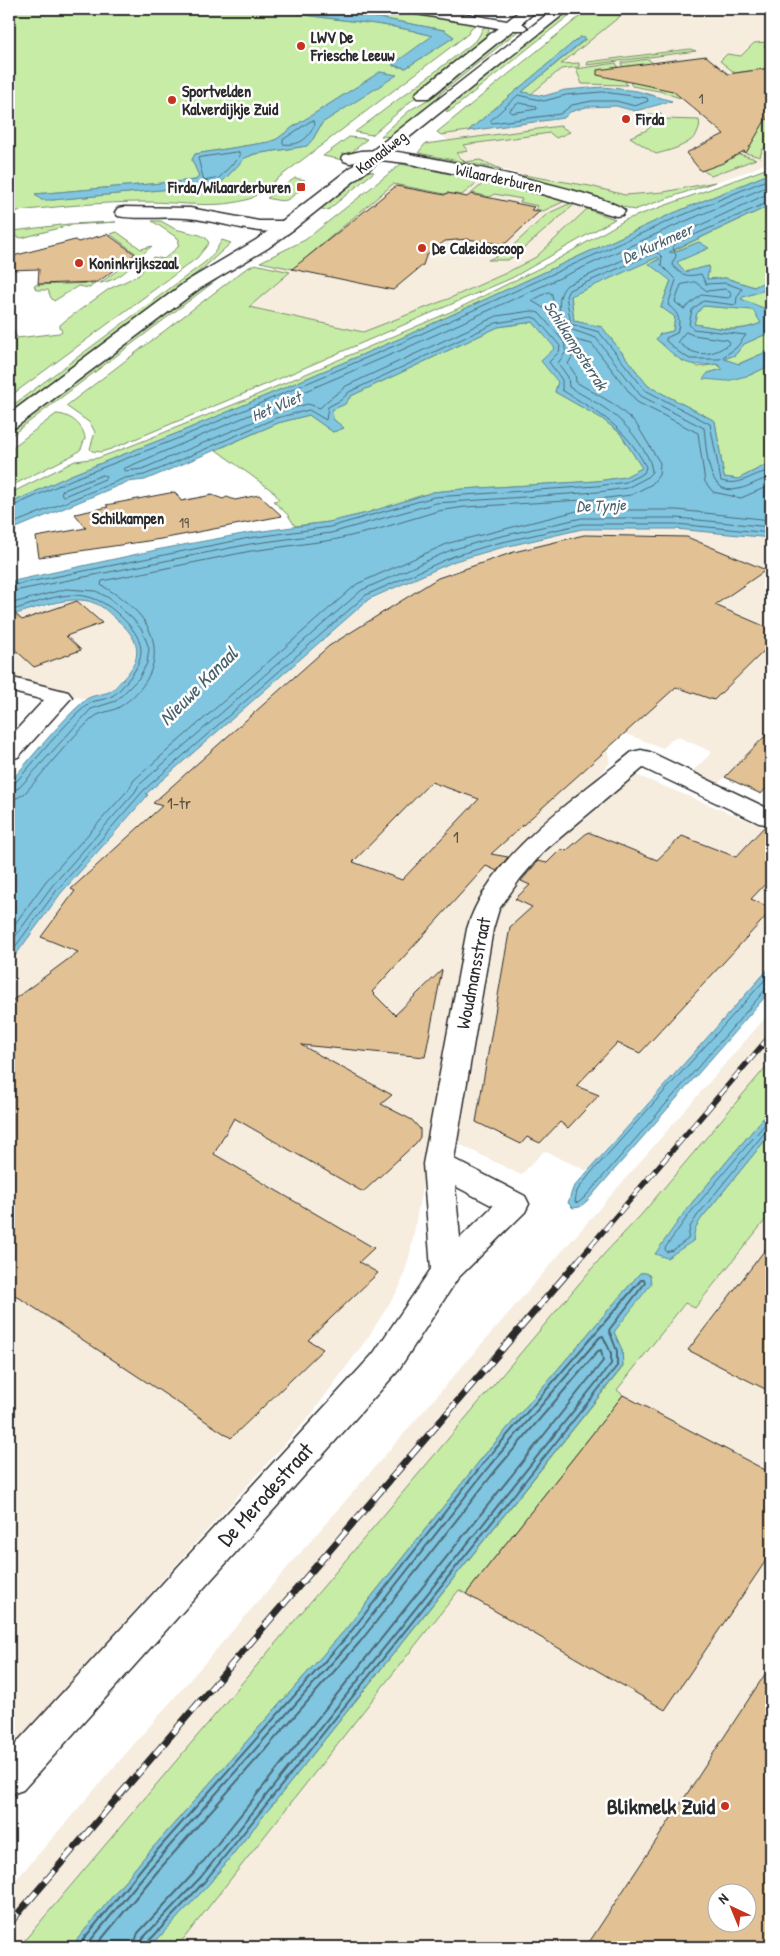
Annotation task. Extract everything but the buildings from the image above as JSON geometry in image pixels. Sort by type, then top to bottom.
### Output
[{"type":"main road","points":[[411,9],[541,26]]},
{"type":"main road","points":[[454,9],[514,22]]},
{"type":"main road","name":"Kanaalweg","points":[[413,104],[531,9]]},
{"type":"main road","name":"Kanaalweg","points":[[283,213],[376,143],[563,9]]},
{"type":"main road","name":"Kanaalweg","points":[[9,423],[193,285],[262,244],[283,213],[350,158],[376,143]]},
{"type":"main road","name":"Wilaarderburen","points":[[376,143],[541,186],[616,211]]},
{"type":"main road","points":[[124,212],[181,212],[283,213],[277,228],[258,227],[223,218],[181,212]]},
{"type":"main road","name":"Kanaalweg","points":[[193,285],[211,266],[258,227]]},
{"type":"main road","points":[[9,684],[60,697],[9,752]]},
{"type":"main road","name":"Woudmansstraat","points":[[448,1270],[438,1164],[480,929],[486,909],[511,873],[535,845],[641,757],[768,818]]},
{"type":"main road","name":"De Merodestraat","points":[[9,1778],[385,1363],[448,1270],[514,1204],[438,1164]]},
{"type":"shaded area","name":"Firda","points":[[591,9],[771,9],[771,161],[749,171],[634,210],[498,168],[446,159],[434,143],[449,141],[441,135],[468,131],[514,91]]},
{"type":"shaded area","name":"De Caleidoscoop","points":[[401,164],[521,188],[597,212],[536,257],[506,273],[424,309],[363,332],[223,301],[274,265]]},
{"type":"shaded area","points":[[582,529],[676,529],[771,538],[771,730],[718,784],[692,772],[712,752],[676,736],[663,748],[615,730],[604,745],[608,751],[610,763],[600,775],[517,852],[446,1057],[410,1254],[400,1287],[369,1336],[311,1415],[9,1750],[9,964],[61,893],[146,794],[369,599],[455,561],[496,549]]},
{"type":"shaded area","points":[[82,600],[102,606],[132,635],[138,649],[131,670],[111,691],[85,699],[9,678],[9,616],[67,601]]},
{"type":"shaded area","points":[[636,775],[764,827],[763,829],[771,833],[771,966],[587,1171],[544,1151],[521,1175],[455,1142],[496,911],[520,875],[570,824],[585,820],[629,779]]},
{"type":"shaded area","points":[[771,1011],[771,1061],[641,1215],[605,1253],[19,1947],[9,1947],[9,1888]]},
{"type":"shaded area","points":[[771,1213],[771,1947],[177,1947],[459,1590],[466,1594],[623,1395],[616,1391],[686,1303],[696,1308]]},
{"type":"green space","name":"Sportvelden Kalverdijkje Zuid","points":[[9,9],[276,9],[394,27],[432,36],[393,66],[406,68],[454,37],[444,30],[331,9],[402,9],[478,23],[471,28],[468,34],[252,198],[239,202],[213,205],[129,202],[9,212]],"holes":[[[380,72],[396,75],[322,123],[313,139],[301,147],[255,154],[245,158],[222,182],[214,185],[52,200],[35,194],[196,180],[199,176],[192,160],[195,154],[269,142],[277,139]]]},
{"type":"green space","points":[[571,9],[577,9],[449,112],[446,111],[455,100]]},
{"type":"green space","points":[[589,9],[629,9],[561,64],[579,63],[579,67],[561,69],[531,94],[522,92],[586,39],[580,37],[468,131],[441,135],[437,132]]},
{"type":"green space","points":[[487,26],[489,30],[487,35],[372,135],[355,132],[469,46],[478,38],[483,28]]},
{"type":"green space","points":[[512,29],[519,30],[441,93],[428,111],[394,137],[381,136],[410,110],[436,95]]},
{"type":"green space","points":[[767,42],[765,43],[767,45],[764,46],[771,52],[771,68],[735,73],[720,61],[727,54],[741,56],[754,43]]},
{"type":"green space","points":[[690,49],[696,51],[587,65],[588,62]]},
{"type":"green space","points":[[648,59],[663,71],[668,89],[687,96],[680,98],[659,91],[632,86],[621,63]]},
{"type":"green space","points":[[616,63],[627,85],[582,84],[576,69]]},
{"type":"green space","points":[[660,113],[664,119],[699,120],[697,134],[685,144],[656,154],[630,137],[647,130],[652,125],[649,115]]},
{"type":"green space","points":[[756,119],[771,119],[771,142],[762,150],[760,157],[742,152],[755,138]]},
{"type":"green space","points":[[560,126],[570,132],[556,138],[550,133],[463,145],[468,151],[456,153],[465,162],[480,160],[503,170],[418,153],[425,144]]},
{"type":"green space","points":[[349,137],[367,139],[343,160],[323,156]]},
{"type":"green space","points":[[739,154],[756,159],[711,176],[703,170]]},
{"type":"green space","points":[[401,164],[480,180],[462,195],[445,194],[393,184],[293,269],[260,262],[305,240]]},
{"type":"green space","points":[[771,167],[771,173],[669,215],[399,339],[178,433],[71,475],[9,504],[9,494],[75,461],[98,458],[245,400],[457,309],[558,259],[625,220]]},
{"type":"green space","points":[[364,170],[374,172],[328,210],[316,208]]},
{"type":"green space","points":[[521,176],[590,186],[625,195],[664,192],[715,182],[634,210],[573,190]]},
{"type":"green space","points":[[295,178],[305,180],[297,186],[302,188],[289,199],[279,201],[267,198]]},
{"type":"green space","points":[[486,181],[565,201],[543,211],[536,209],[538,206],[520,202],[522,199],[494,194],[490,197],[472,193]]},
{"type":"green space","points":[[571,203],[575,204],[515,256],[507,260],[488,260],[505,253],[547,214]]},
{"type":"green space","points":[[771,205],[771,279],[754,287],[726,278],[707,279],[709,266],[685,272],[676,262],[708,248],[699,242],[668,253]]},
{"type":"green space","points":[[587,209],[615,219],[512,278],[111,449],[101,452],[92,451],[90,449],[95,432],[90,423],[66,406],[244,270],[255,264],[290,272],[249,307],[363,332],[448,299],[506,273],[536,257]]},
{"type":"green space","points":[[152,221],[161,221],[175,229],[200,235],[206,238],[209,243],[197,258],[9,397],[9,329],[13,329],[17,338],[59,333],[62,331],[60,325],[66,320],[109,289],[139,275],[153,257],[164,259],[178,247],[179,239]]},
{"type":"green space","points":[[116,222],[70,225],[22,238],[14,236],[13,231],[69,224]]},
{"type":"green space","points":[[117,232],[141,249],[152,246],[117,278],[100,283],[138,255],[110,234]]},
{"type":"green space","points":[[222,240],[231,243],[201,270],[16,408],[9,408],[204,263],[213,255]]},
{"type":"green space","points":[[264,250],[231,269],[9,437],[9,433],[208,281]]},
{"type":"green space","points":[[658,257],[660,258],[650,264],[671,280],[661,307],[675,317],[673,331],[660,334],[698,367],[717,364],[723,369],[708,373],[750,375],[771,365],[771,467],[764,466],[738,479],[724,477],[715,421],[648,386],[602,327],[574,321],[571,295]]},
{"type":"green space","points":[[95,283],[90,288],[78,286],[54,301],[48,290],[36,290],[34,285]]},
{"type":"green space","points":[[771,288],[771,311],[741,300],[743,297]]},
{"type":"green space","points":[[703,306],[754,310],[761,323],[736,329],[694,324],[697,313]]},
{"type":"green space","points":[[533,322],[556,348],[558,382],[555,392],[601,418],[620,433],[642,468],[625,477],[597,481],[433,492],[367,513],[329,522],[295,526],[288,515],[273,501],[279,500],[274,492],[216,450],[278,423],[309,415],[333,432],[344,428],[333,419],[332,410],[345,404],[351,396],[498,327]]},
{"type":"green space","points":[[771,332],[771,350],[738,364],[723,359],[735,355],[744,344]]},
{"type":"green space","points":[[56,414],[70,418],[81,428],[85,438],[81,449],[75,454],[9,487],[9,450]]},
{"type":"green space","points":[[771,1061],[771,1109],[686,1210],[693,1241],[694,1229],[701,1219],[771,1133],[771,1213],[695,1308],[685,1303],[617,1390],[623,1395],[466,1594],[459,1590],[177,1947],[150,1947],[209,1884],[623,1367],[622,1350],[614,1332],[650,1276],[646,1273],[640,1273],[482,1458],[345,1630],[142,1860],[71,1947],[19,1947],[605,1253],[641,1215]]},
{"type":"water","points":[[276,9],[331,9],[444,30],[454,37],[406,68],[392,65],[432,36],[394,27]]},
{"type":"water","points":[[580,37],[586,38],[522,92],[544,96],[565,90],[603,87],[637,91],[672,101],[635,111],[616,106],[586,107],[570,112],[564,118],[468,131]]},
{"type":"water","points":[[380,72],[397,75],[322,123],[307,146],[254,154],[245,158],[222,182],[214,185],[52,200],[41,200],[35,194],[196,180],[199,176],[192,160],[195,154],[269,142],[277,139]]},
{"type":"water","points":[[771,173],[771,205],[669,252],[672,253],[699,242],[709,248],[677,262],[685,272],[709,266],[707,279],[726,278],[754,287],[771,279],[771,288],[741,299],[771,311],[771,332],[744,344],[735,355],[724,359],[739,364],[771,350],[771,365],[750,375],[727,381],[703,379],[708,373],[723,369],[717,364],[696,365],[683,361],[656,339],[660,334],[673,331],[675,317],[661,307],[671,281],[649,264],[660,259],[658,257],[571,296],[574,321],[602,327],[648,386],[715,421],[724,477],[738,479],[764,466],[771,467],[771,538],[676,529],[582,529],[496,549],[455,561],[369,599],[146,794],[148,795],[61,893],[9,964],[9,783],[55,730],[86,699],[109,692],[115,688],[130,671],[137,655],[134,640],[124,626],[100,606],[85,600],[64,601],[9,616],[9,582],[156,550],[248,533],[329,522],[367,513],[433,492],[597,481],[625,477],[642,468],[620,433],[601,418],[555,392],[558,382],[541,361],[555,348],[533,322],[498,327],[351,396],[345,404],[332,410],[333,419],[344,428],[333,432],[309,415],[278,423],[145,480],[127,482],[9,531],[9,504],[71,475],[178,433],[399,339],[669,215]],"holes":[[[703,306],[753,310],[761,323],[744,328],[728,329],[694,324],[697,313]]]},
{"type":"water","points":[[771,966],[771,990],[588,1200],[580,1207],[573,1208],[568,1203],[573,1188]]},
{"type":"water","points":[[771,1109],[771,1133],[701,1219],[695,1229],[693,1241],[667,1258],[655,1254],[686,1210]]},
{"type":"water","points":[[640,1273],[646,1273],[650,1276],[651,1284],[614,1332],[622,1350],[623,1366],[209,1884],[150,1947],[71,1947],[142,1860],[345,1630],[482,1458]]},
{"type":"railway","points":[[576,1263],[771,1035]]},
{"type":"railway","points":[[9,1924],[577,1262]]},
{"type":"place","name":"LWV De Friesche Leeuw","points":[[301,46]]},
{"type":"place","name":"Sportvelden Kalverdijkje Zuid","points":[[172,100]]},
{"type":"place","name":"Firda","points":[[626,119]]},
{"type":"place","name":"Firda/Wilaarderburen","points":[[301,187]]},
{"type":"place","name":"De Caleidoscoop","points":[[422,248]]},
{"type":"place","name":"Koninkrijkszaal","points":[[79,263]]},
{"type":"place","name":"Blikmelk Zuid","points":[[725,1806]]},
{"type":"district","name":"Schilkampen","points":[[128,518]]},
{"type":"water label","name":"De Kurkmeer","points":[[657,243]]},
{"type":"water label","name":"Schilkampsterrak","points":[[576,345]]},
{"type":"water label","name":"Het Vliet","points":[[276,406]]},
{"type":"water label","name":"De Tynje","points":[[601,505]]},
{"type":"water label","name":"Nieuwe Kanaal","points":[[198,686]]}]
